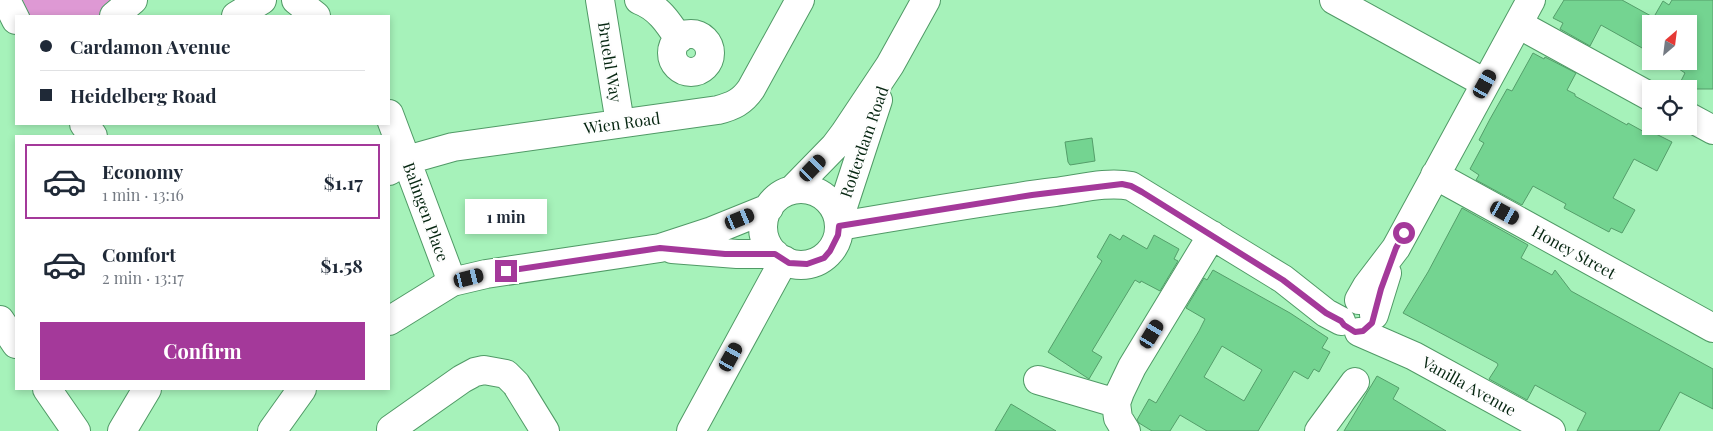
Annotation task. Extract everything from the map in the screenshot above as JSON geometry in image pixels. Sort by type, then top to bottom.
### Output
[{"type":"street","points":[[6,0],[15,18]]},
{"type":"street","points":[[115,15],[133,0]]},
{"type":"street","points":[[238,15],[262,0]]},
{"type":"street","points":[[296,0],[315,15]]},
{"type":"street","name":"Bruehl Way","points":[[600,0],[620,123]]},
{"type":"street","points":[[639,0],[661,14],[679,39]]},
{"type":"street","name":"Wien Road","points":[[398,165],[453,147],[718,110],[737,104],[745,98],[751,89],[800,0]]},
{"type":"street","name":"Rotterdam Road","points":[[792,190],[835,146],[890,65],[926,0]]},
{"type":"street","points":[[1334,0],[1485,84]]},
{"type":"street","points":[[1359,315],[1367,286],[1396,248],[1531,0]]},
{"type":"street","points":[[1518,24],[1642,91]]},
{"type":"street","name":"Rotterdam Road","points":[[839,222],[890,65]]},
{"type":"street","name":"Balingen Place","points":[[390,120],[398,165],[452,282]]},
{"type":"street","points":[[1697,121],[1713,130]]},
{"type":"street","name":"Honey Street","points":[[1436,175],[1713,328]]},
{"type":"street","name":"Vanilla Avenue","points":[[839,222],[1032,195],[1122,184],[1131,186],[1283,280],[1326,313],[1359,315],[1414,356],[1541,429]]},
{"type":"street","points":[[660,248],[779,257],[798,264],[807,264],[824,258],[835,244],[839,222],[829,201],[812,191],[792,190],[779,197],[769,208],[764,224],[764,232],[770,248],[779,257]]},
{"type":"street","points":[[390,320],[452,282],[486,274],[660,248],[712,231],[769,208]]},
{"type":"street","points":[[1126,431],[1118,418],[1116,403],[1132,367],[1212,235]]},
{"type":"street","points":[[691,431],[779,257]]},
{"type":"street","points":[[0,320],[15,342]]},
{"type":"street","points":[[391,430],[462,379],[475,372],[484,370],[500,372],[511,378],[545,431]]},
{"type":"street","points":[[1038,380],[1116,403]]},
{"type":"street","points":[[1319,431],[1355,382]]},
{"type":"street","points":[[48,390],[76,431]]},
{"type":"street","points":[[122,431],[146,390]]},
{"type":"street","points":[[272,431],[301,390]]},
{"type":"shaded area","points":[[13,0],[124,0],[106,15],[23,15]]},
{"type":"building","points":[[1564,0],[1622,0],[1649,15],[1642,15],[1642,48],[1601,25],[1590,46],[1560,29],[1563,23],[1553,18]]},
{"type":"building","points":[[1672,0],[1713,0],[1713,89],[1697,89],[1697,80],[1682,80],[1685,73],[1680,70],[1698,70],[1698,15],[1655,15],[1663,1],[1669,5]]},
{"type":"building","points":[[1533,53],[1576,73],[1567,90],[1575,94],[1575,96],[1627,125],[1628,123],[1642,131],[1642,135],[1658,135],[1672,142],[1657,171],[1634,159],[1613,198],[1635,210],[1622,233],[1611,228],[1609,232],[1564,208],[1566,204],[1533,186],[1522,205],[1476,180],[1479,175],[1470,169],[1484,143],[1479,140],[1507,89],[1512,91]]},
{"type":"building","points":[[1092,138],[1095,161],[1070,165],[1065,142]]},
{"type":"building","points":[[1462,208],[1528,245],[1521,258],[1552,275],[1555,270],[1571,291],[1713,369],[1713,409],[1680,392],[1659,431],[1577,431],[1586,413],[1535,385],[1527,400],[1489,379],[1498,365],[1497,363],[1403,313],[1428,272]]},
{"type":"building","points":[[1110,234],[1120,240],[1123,235],[1147,249],[1154,235],[1179,249],[1174,259],[1178,261],[1160,291],[1141,281],[1140,283],[1135,280],[1092,351],[1102,357],[1089,379],[1048,352],[1102,261],[1097,257]]},
{"type":"building","points":[[1213,270],[1290,313],[1328,338],[1322,348],[1330,352],[1319,372],[1314,369],[1308,379],[1294,371],[1258,431],[1207,431],[1180,415],[1170,431],[1152,431],[1137,420],[1149,399],[1156,403],[1205,319],[1186,308],[1204,278],[1207,280]],"holes":[[[1222,346],[1262,370],[1244,401],[1204,377]]]},
{"type":"building","points":[[1377,376],[1399,388],[1393,399],[1446,431],[1344,431]]},
{"type":"building","points":[[1011,404],[1056,431],[995,431]]},
{"type":"route","points":[[506,271],[660,248],[725,254],[775,254],[789,263],[807,264],[824,258],[830,251],[835,244],[839,226],[1032,195],[1122,184],[1142,192],[1283,280],[1326,313],[1341,321],[1351,330],[1359,332],[1370,327],[1372,323],[1381,289],[1396,248],[1404,233]]}]
